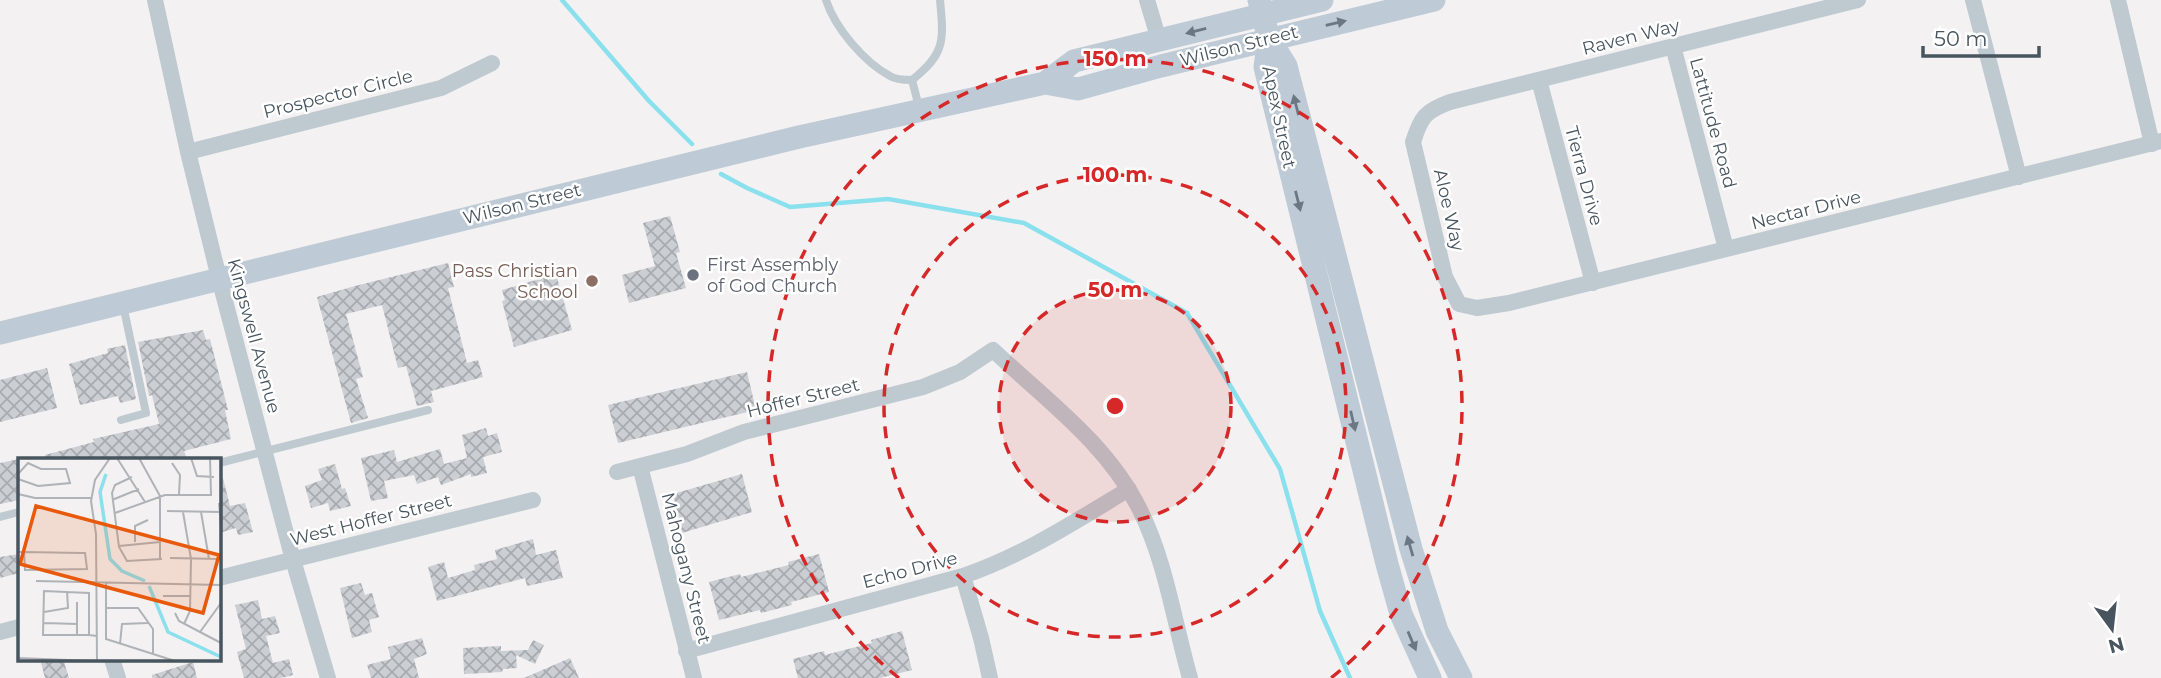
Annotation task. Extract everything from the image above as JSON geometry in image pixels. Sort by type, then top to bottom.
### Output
[{"type":"street","name":"Kingswell Avenue","points":[[155,0],[219,278],[293,559],[328,678]]},
{"type":"street","points":[[1147,0],[1158,40]]},
{"type":"street","name":"Wilson Street","points":[[1045,83],[1074,61],[1158,40],[1261,7],[1322,0]]},
{"type":"street","name":"Wilson Street","points":[[0,333],[799,137],[1045,83],[1079,89],[1161,66],[1434,0]]},
{"type":"street","name":"Raven Way","points":[[1419,121],[1433,108],[1450,102],[1673,46],[1806,6],[1858,0]]},
{"type":"street","points":[[1973,0],[2019,177]]},
{"type":"street","points":[[2118,0],[2157,143]]},
{"type":"street","points":[[1261,7],[1269,39]]},
{"type":"street","name":"Apex Street","points":[[1269,39],[1265,67],[1387,564],[1401,614],[1430,678]]},
{"type":"street","name":"Apex Street","points":[[1269,39],[1286,66],[1411,549],[1437,631],[1461,678]]},
{"type":"street","name":"Lattitude Road","points":[[1673,46],[1726,250]]},
{"type":"street","name":"Prospector Circle","points":[[188,152],[441,88],[492,62]]},
{"type":"street","name":"Tierra Drive","points":[[1539,80],[1593,282]]},
{"type":"street","name":"Aloe Way","points":[[1419,121],[1413,142],[1445,277],[1459,304]]},
{"type":"street","name":"Nectar Drive","points":[[1459,304],[1477,308],[1509,303],[2157,143]]},
{"type":"street","name":"Hoffer Street","points":[[617,472],[687,454],[744,432],[923,387],[960,372],[993,350],[1087,437],[1129,489]]},
{"type":"street","name":"Mahogany Street","points":[[640,466],[694,678]]},
{"type":"street","points":[[1129,489],[1155,545],[1190,678]]},
{"type":"street","name":"Echo Drive","points":[[687,651],[963,576],[1013,557],[1129,489]]},
{"type":"street","name":"West Hoffer Street","points":[[220,578],[533,500]]},
{"type":"street","points":[[963,576],[990,678]]},
{"type":"street","points":[[0,632],[18,627]]},
{"type":"street","points":[[112,660],[118,678]]},
{"type":"lane","points":[[826,0],[848,40],[862,54],[893,78],[912,80],[939,51],[943,27],[940,0]]},
{"type":"lane","points":[[912,80],[920,110]]},
{"type":"lane","points":[[121,420],[146,414],[122,302]]},
{"type":"lane","points":[[220,463],[428,410]]},
{"type":"lane","points":[[0,517],[18,512]]},
{"type":"building","points":[[670,216],[680,252],[676,253],[686,288],[629,303],[622,275],[655,266],[643,223]]},
{"type":"building","points":[[448,263],[454,287],[448,288],[467,363],[478,360],[483,377],[431,391],[434,402],[417,406],[406,366],[398,368],[382,305],[346,314],[363,377],[356,379],[368,418],[351,423],[317,297]]},
{"type":"building","points":[[556,274],[572,330],[514,347],[502,301],[505,300],[502,290]]},
{"type":"building","points":[[203,330],[206,340],[210,339],[228,410],[225,410],[231,439],[184,451],[187,458],[45,458],[45,455],[94,442],[93,439],[159,424],[152,395],[149,396],[138,342]]},
{"type":"building","points":[[125,345],[136,399],[120,403],[118,396],[80,405],[69,364],[108,353],[107,349]]},
{"type":"building","points":[[47,368],[57,408],[0,422],[0,380]]},
{"type":"building","points":[[747,372],[756,410],[618,443],[608,405]]},
{"type":"building","points":[[486,428],[488,436],[497,433],[502,452],[483,457],[487,473],[471,477],[471,474],[441,485],[438,477],[417,484],[414,475],[384,481],[388,498],[371,501],[361,458],[394,450],[397,462],[440,449],[444,464],[467,458],[462,435]]},
{"type":"building","points":[[18,459],[18,500],[0,504],[0,463]]},
{"type":"building","points":[[335,464],[342,489],[345,488],[351,506],[330,511],[328,503],[311,508],[305,486],[322,480],[318,469]]},
{"type":"building","points":[[742,474],[752,512],[682,533],[673,494]]},
{"type":"building","points":[[223,478],[230,506],[245,503],[253,532],[238,535],[236,528],[220,533],[220,479]]},
{"type":"building","points":[[533,539],[536,555],[556,550],[563,578],[527,586],[525,578],[437,601],[428,567],[444,562],[448,578],[475,570],[474,565],[497,559],[495,550]]},
{"type":"building","points":[[18,554],[18,573],[0,578],[0,557]]},
{"type":"building","points":[[819,554],[829,592],[761,613],[760,610],[719,620],[709,582],[789,565],[788,562]]},
{"type":"building","points":[[361,583],[365,595],[372,593],[379,617],[369,620],[372,632],[352,638],[340,588]]},
{"type":"building","points":[[258,600],[262,619],[275,616],[280,633],[266,636],[273,663],[289,659],[293,675],[281,678],[244,678],[237,652],[246,649],[235,605]]},
{"type":"building","points":[[902,631],[912,670],[880,678],[798,678],[793,659],[824,651],[825,655],[872,643],[871,640]]},
{"type":"building","points":[[422,638],[427,654],[414,659],[419,678],[371,678],[367,665],[391,659],[388,647]]},
{"type":"building","points":[[533,640],[544,645],[535,664],[516,655],[517,668],[503,669],[502,672],[464,674],[463,648],[501,646],[501,651],[528,650]]},
{"type":"building","points":[[570,658],[579,678],[524,678]]},
{"type":"building","points":[[40,660],[63,660],[69,678],[45,678]]},
{"type":"building","points":[[193,662],[197,678],[152,678],[152,675]]},
{"type":"waterway","points":[[562,0],[649,101],[692,144]]},
{"type":"waterway","points":[[721,174],[790,207],[888,199],[1024,223],[1187,313],[1280,469],[1320,611],[1350,678]]},
{"type":"place","name":"First Assembly of God Church","points":[[693,275]]},
{"type":"place","name":"Pass Christian School","points":[[592,281]]}]
